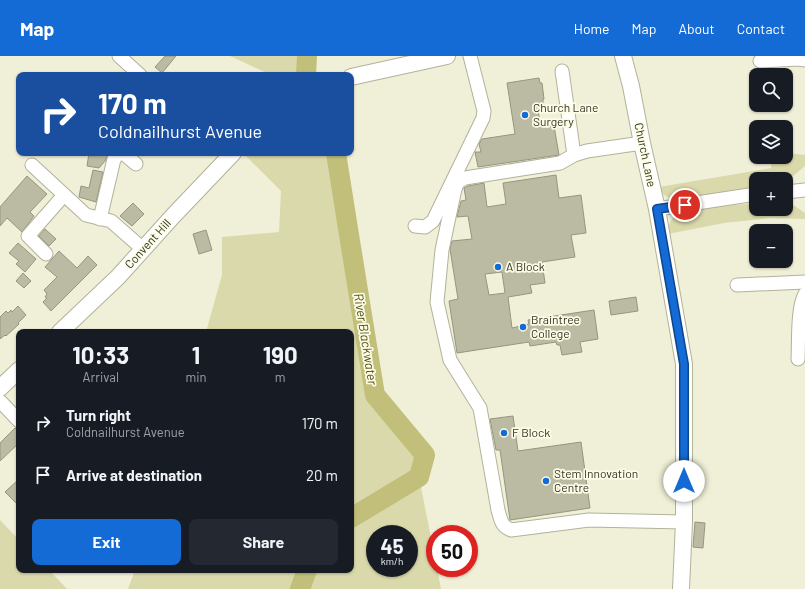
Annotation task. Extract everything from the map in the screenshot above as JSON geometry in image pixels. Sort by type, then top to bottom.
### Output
[{"type":"main road","points":[[354,76],[447,56]]},
{"type":"main road","name":"Church Lane","points":[[623,56],[631,86],[657,209],[684,364],[684,522],[681,589]]},
{"type":"main road","name":"Convent Hill","points":[[63,329],[118,277],[229,156]]},
{"type":"main road","points":[[0,388],[16,373]]},
{"type":"street","points":[[415,226],[425,227],[433,221],[483,118],[484,111],[470,56]]},
{"type":"street","points":[[124,58],[137,72]]},
{"type":"street","points":[[760,61],[801,59]]},
{"type":"street","points":[[562,71],[574,155]]},
{"type":"street","points":[[642,143],[587,151],[574,155],[560,163],[466,178],[458,182],[455,189],[442,250],[438,302],[450,360],[480,408],[498,510],[502,524],[505,528],[511,530],[589,520],[684,522]]},
{"type":"street","points":[[100,218],[114,159],[116,156]]},
{"type":"street","points":[[127,156],[136,164]]},
{"type":"street","points":[[32,165],[86,215],[111,221],[143,249]]},
{"type":"street","points":[[793,191],[805,190]]},
{"type":"street","points":[[46,254],[28,236],[64,195]]},
{"type":"street","points":[[657,209],[749,195]]},
{"type":"street","points":[[737,285],[805,282]]},
{"type":"street","points":[[798,358],[800,312],[805,294]]},
{"type":"street","points":[[0,401],[16,418]]},
{"type":"green space","points":[[230,56],[307,56],[306,72],[265,72]]},
{"type":"green space","points":[[793,154],[805,155],[805,166],[793,176],[793,172],[749,172],[749,190],[677,202],[664,195],[659,187],[771,168],[771,164],[793,164]]},
{"type":"green space","points":[[246,156],[336,156],[375,395],[425,455],[419,477],[428,525],[426,525],[426,577],[439,577],[441,589],[128,589],[134,573],[354,573],[354,329],[207,329],[222,275],[222,237],[279,232],[281,191]]},
{"type":"green space","points":[[749,204],[749,216],[793,216],[793,206],[805,213],[805,219],[770,218],[724,223],[668,234],[671,220],[680,214],[689,211]]},
{"type":"green space","points":[[0,520],[16,537],[16,573],[52,573],[67,589],[0,589]]},
{"type":"building","points":[[165,56],[176,56],[163,72],[155,67]]},
{"type":"building","name":"Church Lane Surgery","points":[[539,78],[540,83],[542,83],[544,99],[543,104],[537,105],[541,127],[554,126],[559,155],[478,167],[475,152],[481,152],[479,144],[482,139],[515,134],[507,83]]},
{"type":"building","points":[[89,156],[108,156],[99,168],[87,166]]},
{"type":"building","points":[[93,170],[103,172],[96,202],[79,197],[81,186],[89,188]]},
{"type":"building","name":"A Block","points":[[556,175],[559,198],[581,195],[586,233],[571,235],[575,257],[542,262],[545,283],[530,285],[532,293],[508,297],[512,328],[529,324],[528,320],[594,310],[598,339],[580,342],[582,352],[562,355],[560,345],[557,345],[556,342],[530,346],[529,342],[457,353],[449,301],[458,299],[450,249],[452,241],[472,239],[468,216],[457,217],[461,201],[466,200],[464,188],[484,183],[487,207],[506,204],[503,183]],"holes":[[[502,272],[505,293],[489,295],[485,274]]]},
{"type":"building","points":[[27,176],[47,194],[30,212],[34,216],[22,232],[7,218],[0,226],[0,207]]},
{"type":"building","points":[[133,203],[144,214],[132,226],[120,216]]},
{"type":"building","points":[[45,229],[56,239],[49,246],[39,236]]},
{"type":"building","points":[[206,230],[212,250],[199,254],[193,234]]},
{"type":"building","points":[[18,243],[36,259],[25,272],[16,264],[19,261],[9,253]]},
{"type":"building","points":[[59,251],[77,268],[88,256],[97,265],[51,311],[43,302],[47,298],[45,297],[47,294],[44,290],[57,277],[45,267]]},
{"type":"building","points":[[23,273],[31,281],[24,288],[16,281]]},
{"type":"building","points":[[636,297],[638,311],[611,315],[609,301]]},
{"type":"building","points":[[18,306],[26,315],[6,336],[5,335],[0,339],[0,317],[6,311],[8,313],[11,310],[12,312]]},
{"type":"building","name":"Stem Innovation Centre","points":[[513,416],[518,451],[581,442],[590,508],[510,520],[500,450],[496,450],[490,419]]},
{"type":"building","points":[[15,428],[16,429],[16,446],[0,461],[0,443]]},
{"type":"building","points":[[16,482],[16,503],[5,492]]},
{"type":"building","points":[[695,522],[705,523],[703,548],[693,547]]},
{"type":"waterway","name":"River Blackwater","points":[[306,72],[307,56]]},
{"type":"waterway","name":"River Blackwater","points":[[336,156],[375,395],[425,455],[419,477],[354,516]]},
{"type":"waterway","name":"River Blackwater","points":[[300,589],[306,573]]},
{"type":"place","name":"Church Lane Surgery","points":[[525,115]]},
{"type":"place","name":"A Block","points":[[498,267]]},
{"type":"place","name":"Braintree College","points":[[523,327]]},
{"type":"place","name":"F Block","points":[[504,433]]},
{"type":"place","name":"Stem Innovation Centre","points":[[546,481]]},
{"type":"route","points":[[684,481],[684,364],[657,209],[685,205]]}]
